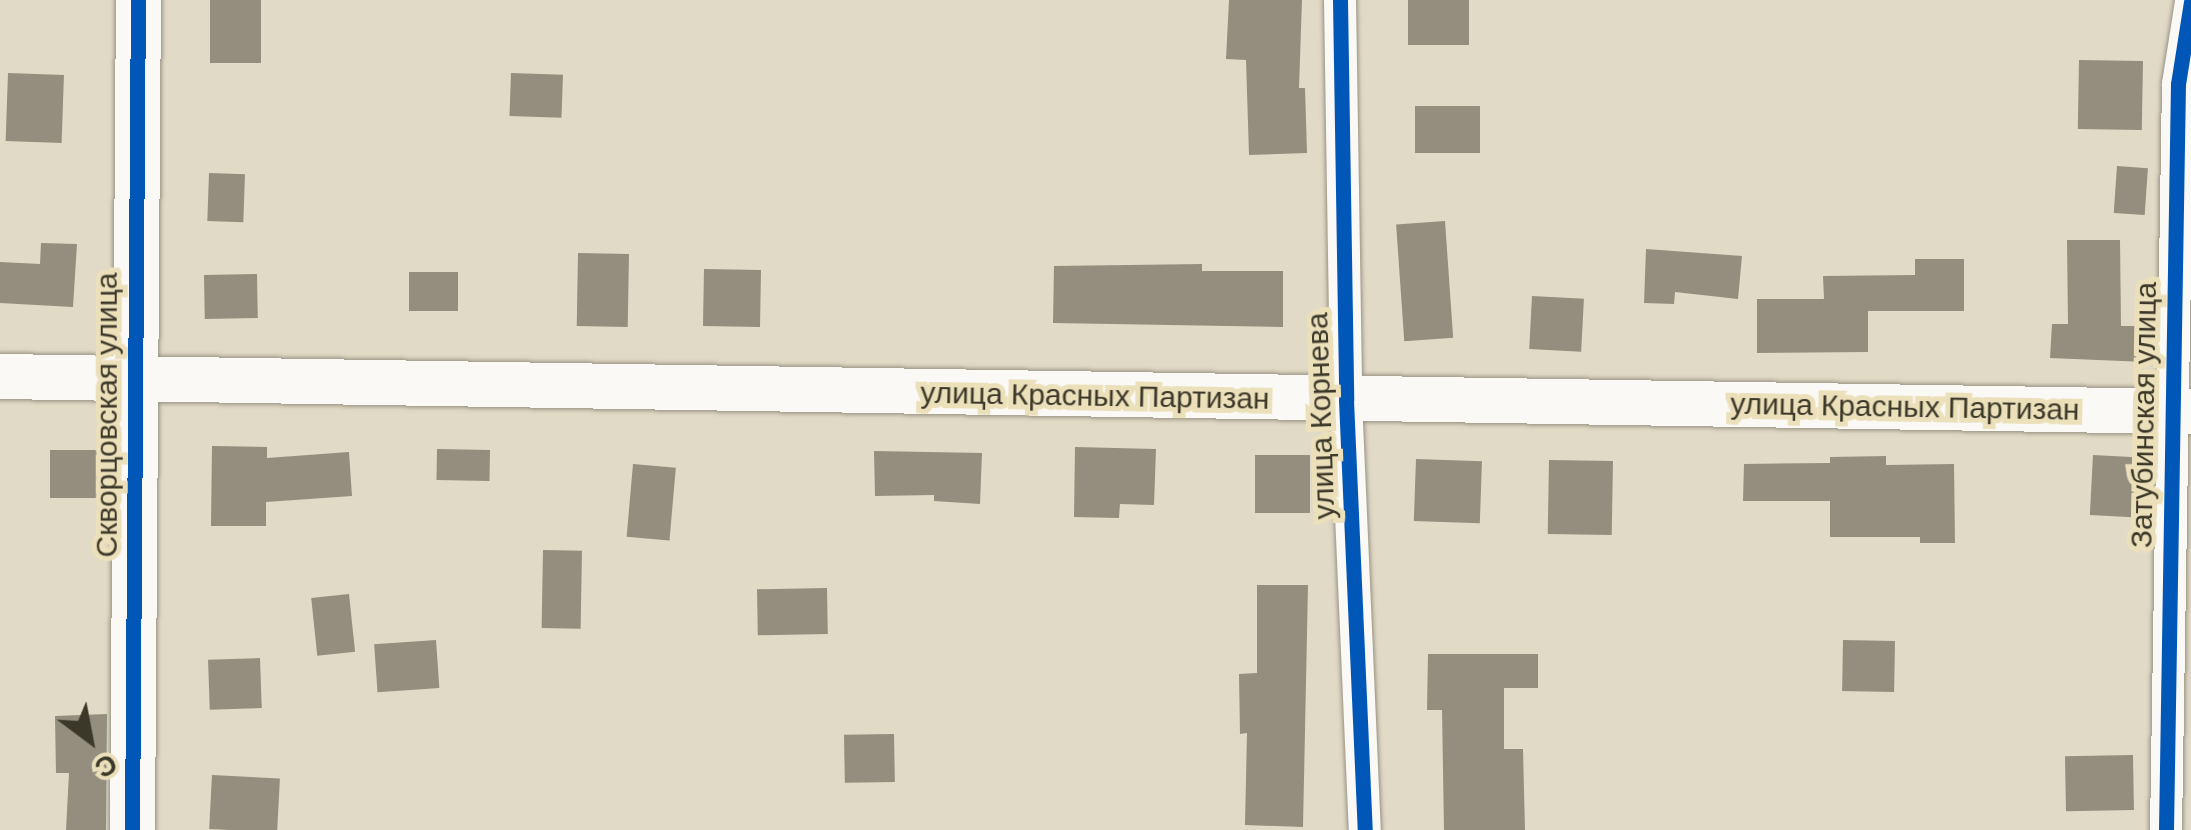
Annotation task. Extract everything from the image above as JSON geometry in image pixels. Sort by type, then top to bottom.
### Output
[{"type":"main road","name":"Скворцовская улица","points":[[132,830],[138,0]]},
{"type":"main road","name":"улица Красных Партизан","points":[[0,376],[2181,411]]},
{"type":"street","name":"улица Корнева","points":[[1340,0],[1346,400],[1365,830]]},
{"type":"street","name":"Затубинская улица","points":[[2166,830],[2181,411],[2178,84],[2191,2]]},
{"type":"building","points":[[210,0],[261,0],[261,63],[210,63]]},
{"type":"building","points":[[1229,0],[1302,0],[1299,88],[1305,88],[1307,153],[1249,155],[1246,60],[1226,59]]},
{"type":"building","points":[[1408,0],[1469,0],[1469,45],[1408,45]]},
{"type":"building","points":[[2079,60],[2143,61],[2142,130],[2078,129]]},
{"type":"building","points":[[8,73],[64,75],[62,143],[6,141]]},
{"type":"building","points":[[511,73],[563,75],[561,118],[509,116]]},
{"type":"building","points":[[1415,106],[1480,106],[1480,153],[1415,153]]},
{"type":"building","points":[[2117,166],[2148,168],[2145,215],[2114,213]]},
{"type":"building","points":[[209,173],[245,174],[243,222],[207,221]]},
{"type":"building","points":[[1445,221],[1453,338],[1404,341],[1396,224]]},
{"type":"building","points":[[2067,240],[2120,240],[2121,326],[2147,326],[2146,362],[2050,358],[2052,324],[2068,324]]},
{"type":"building","points":[[41,243],[77,244],[73,307],[0,303],[0,262],[40,264]]},
{"type":"building","points":[[1646,249],[1742,256],[1738,299],[1675,292],[1674,304],[1644,303]]},
{"type":"building","points":[[578,253],[629,254],[628,327],[577,326]]},
{"type":"building","points":[[1915,259],[1964,259],[1964,311],[1868,311],[1868,352],[1757,353],[1757,299],[1824,299],[1823,276],[1915,275]]},
{"type":"building","points":[[1202,264],[1202,271],[1283,271],[1283,327],[1053,323],[1054,266]]},
{"type":"building","points":[[704,269],[761,270],[760,327],[703,326]]},
{"type":"building","points":[[409,272],[458,272],[458,311],[409,311]]},
{"type":"building","points":[[257,274],[258,318],[205,319],[204,275]]},
{"type":"building","points":[[1532,296],[1584,299],[1581,352],[1529,349]]},
{"type":"building","points":[[212,446],[267,447],[267,458],[349,452],[352,496],[266,502],[266,526],[211,526]]},
{"type":"building","points":[[1075,447],[1156,449],[1154,505],[1120,504],[1119,518],[1074,517]]},
{"type":"building","points":[[437,449],[490,450],[489,481],[436,480]]},
{"type":"building","points":[[50,450],[106,450],[106,498],[50,498]]},
{"type":"building","points":[[874,451],[982,453],[980,504],[934,501],[934,495],[875,496]]},
{"type":"building","points":[[1255,455],[1310,455],[1310,513],[1255,513]]},
{"type":"building","points":[[2093,455],[2150,458],[2147,518],[2090,515]]},
{"type":"building","points":[[1886,456],[1886,465],[1954,464],[1955,543],[1920,543],[1920,537],[1830,537],[1830,501],[1743,501],[1744,464],[1830,463],[1830,457]]},
{"type":"building","points":[[1416,459],[1482,461],[1480,523],[1414,521]]},
{"type":"building","points":[[1549,460],[1613,461],[1612,535],[1548,534]]},
{"type":"building","points":[[633,464],[676,468],[669,540],[627,537]]},
{"type":"building","points":[[543,550],[582,551],[581,629],[542,628]]},
{"type":"building","points":[[1257,585],[1308,585],[1303,827],[1245,825],[1247,733],[1240,734],[1239,674],[1257,673]]},
{"type":"building","points":[[827,588],[828,634],[758,635],[757,589]]},
{"type":"building","points":[[349,594],[355,652],[317,656],[311,598]]},
{"type":"building","points":[[436,640],[439,688],[377,692],[374,644]]},
{"type":"building","points":[[1843,640],[1895,641],[1894,692],[1842,691]]},
{"type":"building","points":[[1428,654],[1538,654],[1538,688],[1504,688],[1504,749],[1523,749],[1525,830],[1444,830],[1442,710],[1427,710]]},
{"type":"building","points":[[260,658],[262,708],[210,710],[208,660]]},
{"type":"building","points":[[107,714],[106,830],[66,830],[69,773],[56,773],[55,716]]},
{"type":"building","points":[[894,734],[895,782],[845,783],[844,735]]},
{"type":"building","points":[[2133,755],[2134,810],[2066,811],[2065,756]]},
{"type":"building","points":[[212,775],[280,779],[277,830],[209,829]]},
{"type":"cycle path","points":[[132,830],[138,0]]},
{"type":"cycle path","points":[[1340,0],[1346,400],[1365,830]]},
{"type":"cycle path","points":[[2166,830],[2178,84],[2191,2]]}]
